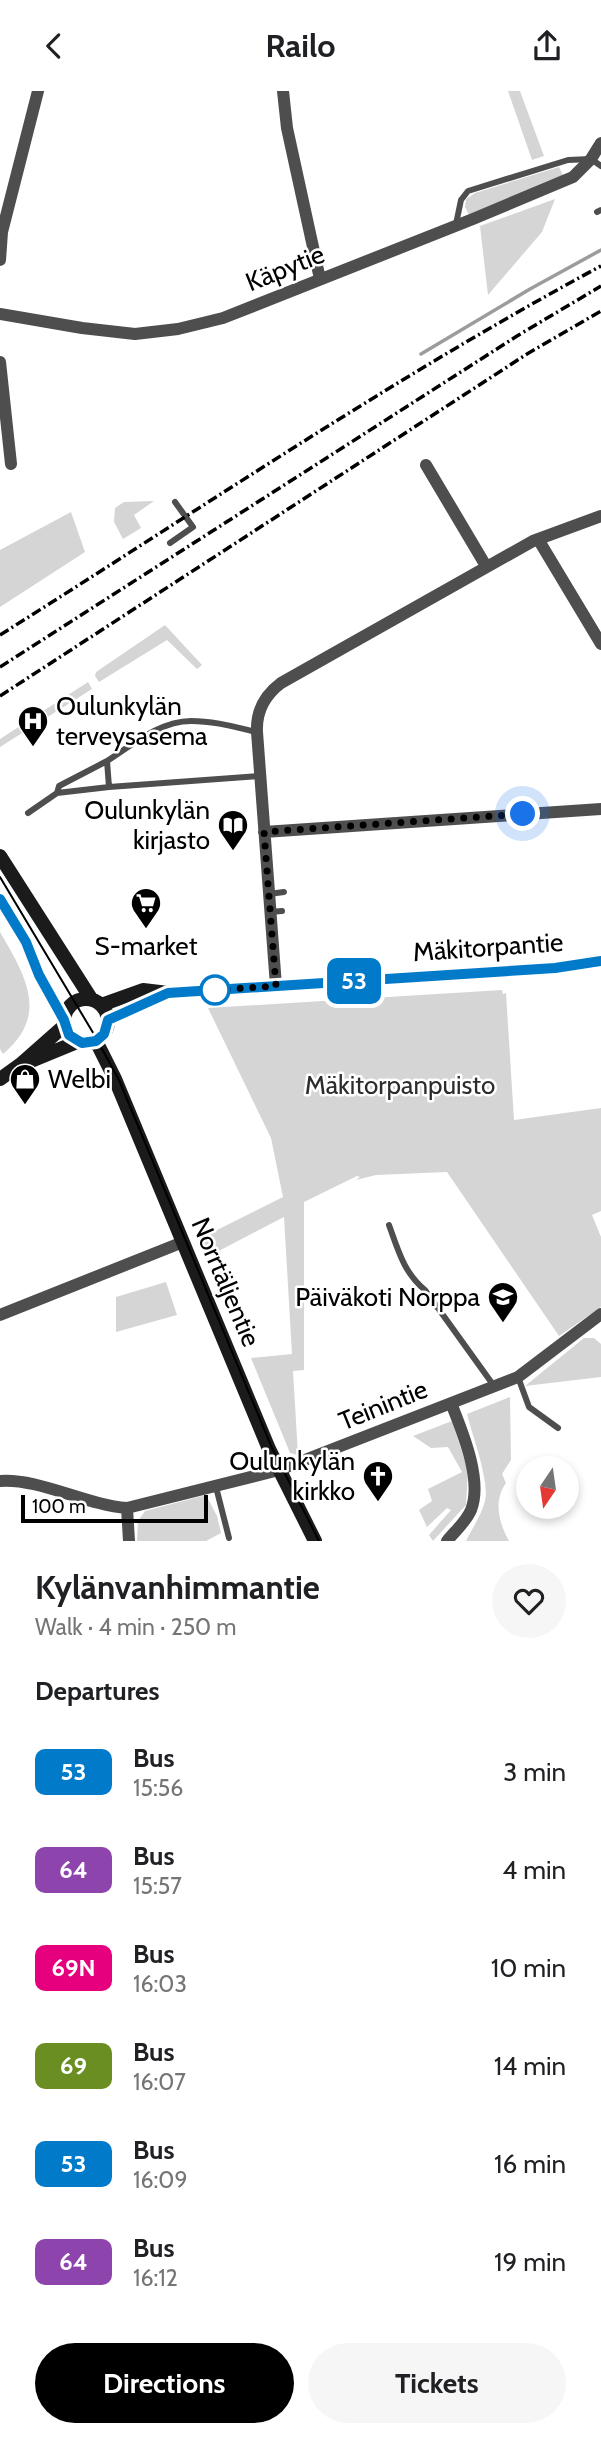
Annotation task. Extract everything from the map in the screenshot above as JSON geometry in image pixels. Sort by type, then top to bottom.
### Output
[{"type":"street","points":[[0,260],[2,232],[38,91]]},
{"type":"street","points":[[283,91],[287,128],[320,279]]},
{"type":"street","points":[[596,162],[601,143]]},
{"type":"street","name":"Käpytie","points":[[0,314],[135,334],[178,329],[223,318],[573,177],[596,162]]},
{"type":"street","points":[[0,362],[11,464]]},
{"type":"street","points":[[426,465],[486,566]]},
{"type":"street","points":[[276,986],[276,912],[269,894],[257,732],[261,708],[272,689],[486,566],[538,539],[601,516]]},
{"type":"street","points":[[538,539],[601,645]]},
{"type":"street","points":[[264,832],[601,809]]},
{"type":"street","points":[[0,856],[108,1020],[104,1034],[96,1041],[78,1042],[21,1064]]},
{"type":"street","points":[[0,899],[26,942],[69,1035],[78,1042]]},
{"type":"street","name":"Mäkitorpantie","points":[[96,1003],[143,990],[168,993],[555,968],[601,961]]},
{"type":"street","name":"Mäkitorpantie","points":[[108,1020],[168,993]]},
{"type":"street","points":[[0,1079],[21,1064],[64,1023],[68,1008],[73,1003],[79,1000],[96,1003]]},
{"type":"street","name":"Norrtäljentie","points":[[96,1041],[115,1079],[279,1470],[315,1541]]},
{"type":"street","points":[[0,1315],[183,1242]]},
{"type":"street","name":"Teinintie","points":[[0,1481],[26,1483],[110,1507],[127,1508],[279,1470],[518,1377],[599,1319]]},
{"type":"street","points":[[447,1541],[471,1510],[474,1497],[472,1469],[451,1403]]},
{"type":"street","points":[[127,1508],[129,1541]]},
{"type":"lane","points":[[456,224],[461,200],[468,191],[568,160],[596,162]]},
{"type":"lane","points":[[170,543],[193,527],[175,502]]},
{"type":"lane","points":[[58,793],[59,786],[107,761],[155,730],[188,721],[224,724],[257,732]]},
{"type":"lane","points":[[107,761],[108,787]]},
{"type":"lane","points":[[29,813],[58,793],[260,776]]},
{"type":"lane","points":[[269,894],[284,893]]},
{"type":"lane","points":[[389,1225],[403,1266],[425,1290],[494,1387]]},
{"type":"lane","points":[[518,1377],[529,1407],[558,1428]]},
{"type":"lane","points":[[216,1485],[229,1538]]},
{"type":"green space","points":[[508,91],[520,91],[544,156],[532,160]]},
{"type":"green space","points":[[559,167],[563,175],[469,215],[465,207],[466,199],[475,193]]},
{"type":"green space","points":[[555,199],[542,232],[488,295],[480,226]]},
{"type":"green space","points":[[154,501],[134,515],[141,528],[123,539],[114,522],[115,508],[124,502]]},
{"type":"green space","points":[[71,512],[85,552],[0,607],[0,550]]},
{"type":"green space","points":[[165,625],[202,665],[197,669],[167,640],[99,682],[95,676],[96,672]]},
{"type":"green space","points":[[88,682],[92,689],[0,747],[0,739]]},
{"type":"green space","points":[[0,932],[18,964],[29,995],[26,1025],[3,1054],[0,1049]]},
{"type":"green space","name":"Mäkitorpanpuisto","points":[[502,990],[503,994],[506,993],[514,1120],[601,1108],[601,1211],[592,1215],[601,1237],[601,1307],[559,1336],[447,1172],[376,1175],[356,1180],[360,1177],[357,1176],[304,1202],[304,1370],[293,1371],[298,1455],[290,1453],[251,1358],[292,1354],[284,1217],[209,1256],[201,1238],[283,1197],[271,1138],[208,1008]]},
{"type":"green space","points":[[166,1282],[177,1315],[116,1332],[116,1297]]},
{"type":"green space","points":[[584,1338],[594,1338],[601,1344],[601,1377],[525,1386]]},
{"type":"green space","points":[[510,1397],[511,1460],[502,1474],[506,1483],[499,1505],[502,1527],[509,1541],[466,1541],[481,1512],[486,1493],[483,1470],[467,1414]]},
{"type":"green space","points":[[452,1421],[468,1471],[466,1505],[433,1541],[429,1535],[451,1510],[447,1508],[427,1527],[419,1510],[432,1501],[428,1489],[462,1472],[448,1447],[431,1448],[413,1436]]},
{"type":"green space","points":[[206,1495],[217,1516],[221,1533],[206,1541],[137,1541],[138,1521],[145,1511]]},
{"type":"waterway","points":[[421,354],[601,250]]},
{"type":"tram line","points":[[0,877],[119,1080],[272,1448],[319,1541]]},
{"type":"railway","points":[[0,635],[372,399],[601,266]]},
{"type":"railway","points":[[0,667],[517,336],[601,286]]},
{"type":"railway","points":[[0,696],[527,354],[601,311]]},
{"type":"bus line","name":"53","points":[[0,899],[26,942],[39,975],[64,1020],[66,1031],[73,1039],[82,1043],[100,1038],[106,1030],[108,1020],[168,993],[555,968],[601,961]]},
{"type":"place","name":"Oulunkylän terveysasema","points":[[33,748]]},
{"type":"place","name":"Oulunkylän kirjasto","points":[[233,852]]},
{"type":"place","name":"S-market","points":[[146,930]]},
{"type":"place","name":"Welbi","points":[[25,1106]]},
{"type":"place","name":"Päiväkoti Norppa","points":[[503,1324]]},
{"type":"place","name":"Oulunkylän kirkko","points":[[378,1503]]},
{"type":"route","points":[[215,990],[276,986],[264,832],[523,814]]}]
